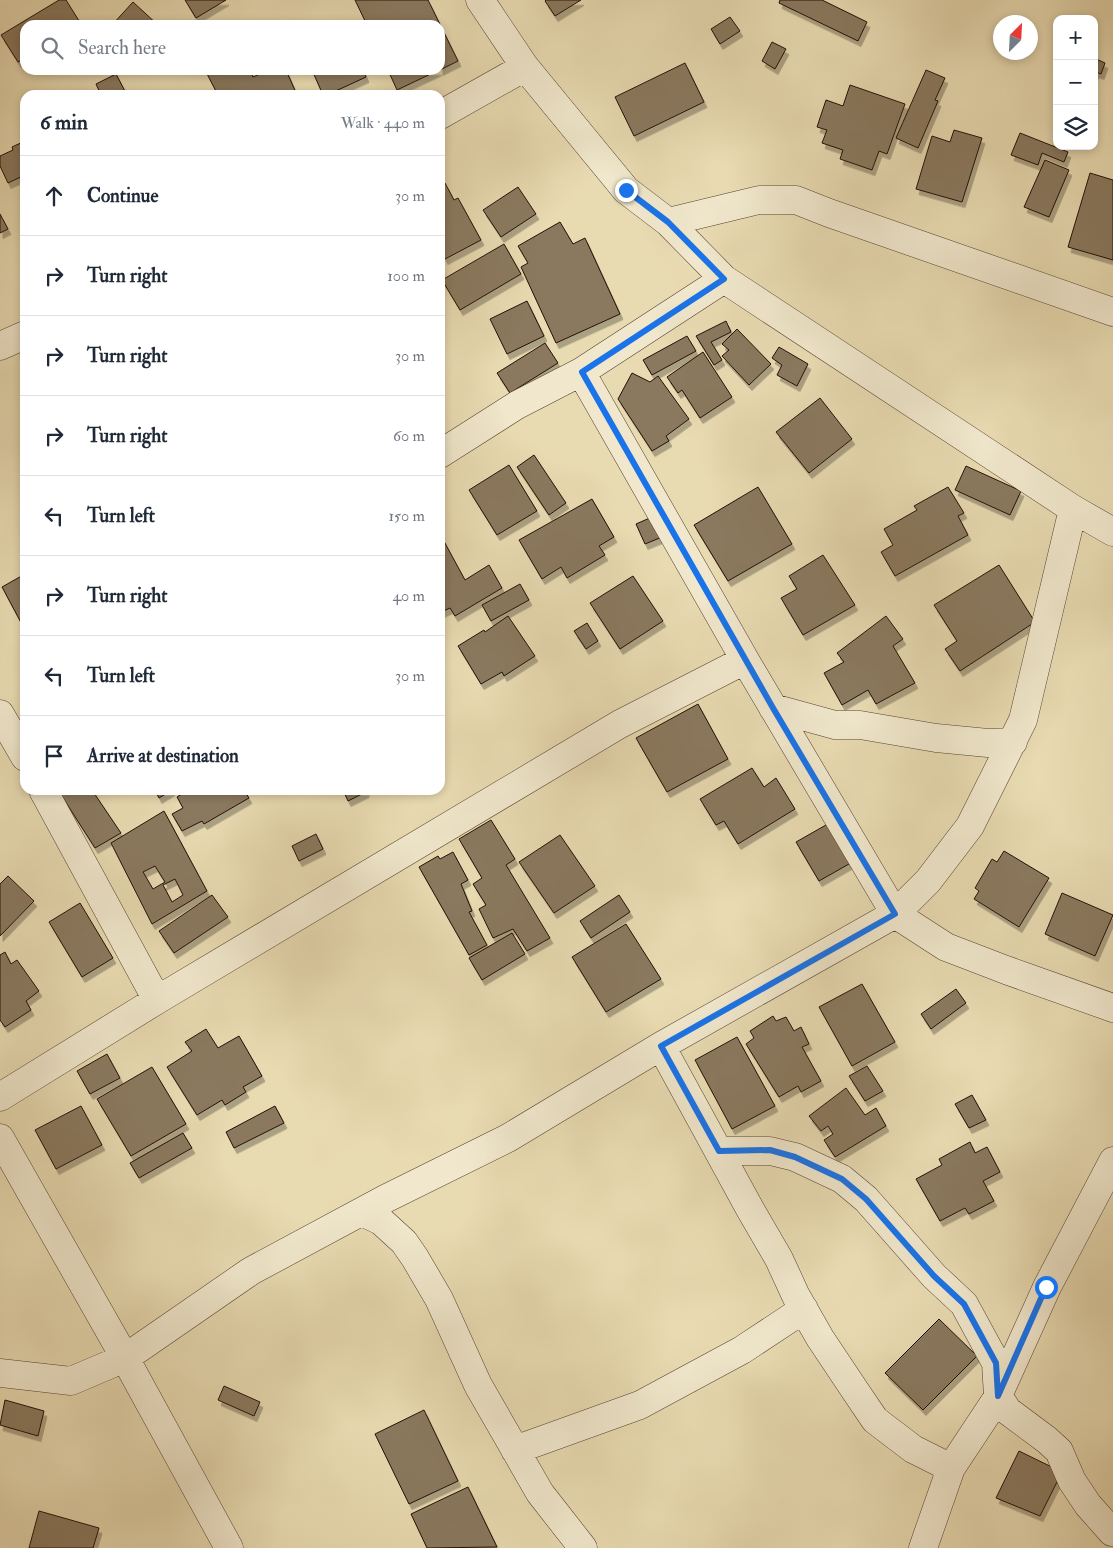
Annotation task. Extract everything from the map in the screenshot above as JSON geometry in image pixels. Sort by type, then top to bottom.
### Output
[{"type":"street","points":[[480,0],[525,67],[626,190],[668,222],[724,279],[1073,509],[1113,532]]},
{"type":"street","points":[[445,112],[525,67]]},
{"type":"street","points":[[668,222],[759,200],[796,200],[1113,312]]},
{"type":"street","points":[[445,451],[517,405],[582,372],[724,279]]},
{"type":"street","points":[[0,346],[20,337]]},
{"type":"street","points":[[582,372],[745,660],[895,914],[946,947],[1113,1008]]},
{"type":"street","points":[[0,1373],[71,1381],[125,1358],[251,1271],[508,1138],[661,1046],[895,914],[928,880],[970,826],[1023,720],[1073,509]]},
{"type":"street","points":[[0,1097],[157,1000],[620,724],[745,660]]},
{"type":"street","points":[[773,708],[835,725],[860,725],[936,738],[988,743],[1013,742]]},
{"type":"street","points":[[46,795],[157,1000]]},
{"type":"street","points":[[661,1046],[779,1259],[820,1338],[876,1420],[913,1450],[952,1468]]},
{"type":"street","points":[[0,1138],[125,1358],[229,1548]]},
{"type":"street","points":[[719,1151],[770,1150],[795,1157],[842,1179],[866,1199],[934,1276],[964,1304],[996,1363],[998,1396],[1008,1411],[1059,1451],[1077,1489],[1088,1505],[1112,1532]]},
{"type":"street","points":[[923,1548],[952,1468],[998,1396],[1046,1287],[1113,1161]]},
{"type":"street","points":[[362,1212],[381,1221],[404,1242],[415,1258],[439,1299],[478,1385],[515,1450],[540,1493],[582,1548]]},
{"type":"street","points":[[515,1450],[640,1405],[742,1350],[804,1309]]},
{"type":"building","points":[[59,0],[66,0],[78,20],[26,20]]},
{"type":"building","points":[[185,0],[226,0],[196,18]]},
{"type":"building","points":[[355,0],[428,0],[438,20],[365,20]]},
{"type":"building","points":[[546,0],[581,0],[555,16]]},
{"type":"building","points":[[780,0],[822,0],[867,22],[858,41],[779,3]]},
{"type":"building","points":[[133,2],[153,20],[117,20]]},
{"type":"building","points":[[730,17],[740,31],[720,44],[711,29]]},
{"type":"building","points":[[20,24],[20,61],[18,62],[1,35]]},
{"type":"building","points":[[445,35],[458,61],[445,68]]},
{"type":"building","points":[[772,42],[786,49],[775,69],[762,61]]},
{"type":"building","points":[[1098,60],[1105,63],[1101,74],[1098,73]]},
{"type":"building","points":[[685,63],[704,102],[634,136],[615,97]]},
{"type":"building","points":[[926,70],[945,78],[935,100],[938,101],[918,148],[896,138]]},
{"type":"building","points":[[117,75],[124,90],[99,90],[96,84]]},
{"type":"building","points":[[208,75],[252,75],[253,77],[258,75],[288,75],[295,90],[215,90]]},
{"type":"building","points":[[314,75],[365,75],[366,77],[338,90],[321,90]]},
{"type":"building","points":[[390,75],[428,75],[397,90]]},
{"type":"building","points":[[850,85],[905,104],[887,154],[879,151],[872,170],[840,159],[843,150],[822,143],[827,130],[817,127],[826,100],[843,106]]},
{"type":"building","points":[[954,130],[982,138],[962,202],[916,189],[932,136],[950,142]]},
{"type":"building","points":[[1020,133],[1053,146],[1053,150],[1068,152],[1064,162],[1042,153],[1038,165],[1011,155]]},
{"type":"building","points":[[20,143],[20,177],[8,183],[0,166],[0,156],[13,150],[12,147]]},
{"type":"building","points":[[1045,160],[1069,170],[1049,217],[1024,207]]},
{"type":"building","points":[[1090,173],[1113,180],[1113,260],[1068,247]]},
{"type":"building","points":[[445,183],[454,200],[458,198],[481,240],[445,259]]},
{"type":"building","points":[[518,187],[536,214],[501,237],[483,210]]},
{"type":"building","points":[[0,214],[8,229],[0,233]]},
{"type":"building","points":[[560,222],[573,244],[585,238],[620,314],[556,343],[521,267],[528,263],[518,246]]},
{"type":"building","points":[[504,244],[521,274],[460,310],[445,285],[445,278]]},
{"type":"building","points":[[527,301],[544,336],[507,354],[490,319]]},
{"type":"building","points":[[726,321],[731,332],[711,342],[722,360],[714,365],[696,336]]},
{"type":"building","points":[[737,329],[771,364],[749,385],[722,356],[729,350],[722,344]]},
{"type":"building","points":[[687,336],[696,351],[652,375],[643,360]]},
{"type":"building","points":[[545,343],[558,363],[510,393],[497,373]]},
{"type":"building","points":[[779,347],[808,364],[797,386],[777,375],[782,365],[772,358]]},
{"type":"building","points":[[703,352],[732,397],[700,418],[682,390],[678,393],[667,377]]},
{"type":"building","points":[[632,373],[650,382],[658,376],[689,419],[666,436],[669,441],[652,451],[618,399]]},
{"type":"building","points":[[820,398],[852,439],[809,473],[776,432]]},
{"type":"building","points":[[534,455],[566,503],[549,515],[517,467]]},
{"type":"building","points":[[509,465],[537,511],[497,535],[469,490]]},
{"type":"building","points":[[966,466],[1021,491],[1010,515],[955,490]]},
{"type":"building","points":[[758,487],[792,544],[728,581],[694,525]]},
{"type":"building","points":[[948,487],[964,513],[958,516],[968,535],[895,576],[881,552],[893,545],[884,529],[917,510],[914,506]]},
{"type":"building","points":[[592,499],[614,537],[599,546],[605,555],[567,578],[561,567],[542,579],[519,540]]},
{"type":"building","points":[[652,517],[662,537],[645,544],[636,524]]},
{"type":"building","points":[[445,543],[465,580],[489,565],[502,588],[455,616],[450,608],[445,610]]},
{"type":"building","points":[[823,555],[855,605],[803,635],[781,598],[797,589],[789,576]]},
{"type":"building","points":[[999,565],[1035,622],[960,671],[945,649],[957,641],[934,605]]},
{"type":"building","points":[[633,576],[663,621],[620,649],[590,603]]},
{"type":"building","points":[[20,577],[20,621],[2,587]]},
{"type":"building","points":[[520,584],[529,600],[491,621],[482,605]]},
{"type":"building","points":[[508,616],[535,656],[504,676],[502,672],[481,684],[458,646],[484,630],[485,632]]},
{"type":"building","points":[[886,616],[903,639],[893,646],[915,683],[876,704],[868,690],[842,705],[824,673],[844,662],[837,653]]},
{"type":"building","points":[[587,623],[598,641],[586,649],[574,631]]},
{"type":"building","points":[[698,704],[728,759],[667,792],[636,738]]},
{"type":"building","points":[[752,768],[764,787],[776,778],[795,809],[738,844],[724,821],[716,825],[700,799]]},
{"type":"building","points":[[61,795],[95,795],[121,833],[95,848]]},
{"type":"building","points":[[180,795],[247,795],[249,798],[204,824],[202,821],[182,831],[172,814],[183,808],[177,797]]},
{"type":"building","points":[[345,795],[360,795],[348,801]]},
{"type":"building","points":[[164,811],[207,891],[152,924],[111,843]],"holes":[[[155,866],[165,882],[153,889],[143,872]],[[175,879],[183,895],[172,902],[163,885]]]},
{"type":"building","points":[[491,820],[515,859],[506,865],[550,938],[527,951],[513,929],[493,938],[479,909],[486,905],[473,884],[482,878],[459,839]]},
{"type":"building","points":[[833,821],[856,860],[819,881],[796,842]]},
{"type":"building","points":[[316,834],[323,849],[299,861],[292,846]]},
{"type":"building","points":[[560,835],[595,886],[554,913],[519,862]]},
{"type":"building","points":[[1004,851],[1049,878],[1019,927],[974,899],[979,891],[975,888],[992,859],[997,862]]},
{"type":"building","points":[[453,852],[468,880],[461,884],[472,911],[469,912],[487,945],[469,955],[419,867],[438,856],[440,859]]},
{"type":"building","points":[[8,876],[34,901],[0,936],[0,884]]},
{"type":"building","points":[[1062,893],[1113,915],[1095,956],[1045,934]]},
{"type":"building","points":[[212,895],[228,917],[174,953],[159,931]]},
{"type":"building","points":[[619,895],[630,912],[591,938],[580,921]]},
{"type":"building","points":[[80,903],[113,958],[82,977],[49,922]]},
{"type":"building","points":[[626,924],[661,979],[606,1012],[572,957]]},
{"type":"building","points":[[512,933],[525,954],[482,980],[469,958]]},
{"type":"building","points":[[5,952],[11,964],[17,960],[39,991],[26,1001],[31,1010],[5,1027],[0,1020],[0,955]]},
{"type":"building","points":[[862,984],[895,1042],[852,1066],[819,1007]]},
{"type":"building","points":[[956,989],[966,1003],[931,1029],[921,1014]]},
{"type":"building","points":[[773,1016],[776,1021],[786,1017],[794,1031],[801,1027],[809,1044],[802,1047],[821,1081],[801,1092],[798,1086],[779,1097],[746,1044],[754,1038],[750,1031]]},
{"type":"building","points":[[206,1029],[218,1048],[239,1036],[262,1076],[243,1087],[246,1092],[225,1105],[222,1100],[197,1115],[167,1067],[192,1051],[185,1042]]},
{"type":"building","points":[[737,1037],[775,1106],[732,1129],[695,1060]]},
{"type":"building","points":[[107,1054],[120,1078],[90,1094],[77,1071]]},
{"type":"building","points":[[867,1066],[883,1091],[865,1101],[849,1076]]},
{"type":"building","points":[[152,1067],[186,1124],[131,1156],[97,1099]]},
{"type":"building","points":[[846,1088],[865,1115],[876,1108],[886,1126],[835,1157],[824,1140],[833,1134],[828,1126],[821,1131],[809,1116]]},
{"type":"building","points":[[972,1095],[986,1120],[969,1128],[955,1104]]},
{"type":"building","points":[[81,1106],[102,1145],[56,1169],[35,1130]]},
{"type":"building","points":[[275,1106],[284,1123],[234,1148],[226,1132]]},
{"type":"building","points":[[183,1133],[192,1148],[139,1178],[130,1163]]},
{"type":"building","points":[[970,1142],[975,1153],[987,1147],[1000,1172],[983,1181],[994,1201],[969,1214],[965,1208],[940,1221],[916,1179],[942,1165],[939,1159]]},
{"type":"building","points":[[939,1319],[977,1356],[923,1410],[885,1373]]},
{"type":"building","points":[[224,1386],[260,1402],[254,1416],[218,1400]]},
{"type":"building","points":[[5,1400],[44,1411],[38,1436],[0,1425]]},
{"type":"building","points":[[424,1410],[458,1481],[409,1504],[375,1434]]},
{"type":"building","points":[[1019,1451],[1062,1472],[1040,1516],[996,1498]]},
{"type":"building","points":[[468,1487],[497,1547],[427,1548],[411,1514]]},
{"type":"building","points":[[39,1511],[99,1528],[93,1548],[29,1548]]},
{"type":"route","points":[[626,190],[668,222],[724,279],[582,372],[773,708],[895,914],[661,1046],[719,1151],[770,1150],[795,1157],[817,1169],[842,1179],[866,1199],[934,1276],[964,1304],[996,1363],[998,1396],[1046,1287]]}]
